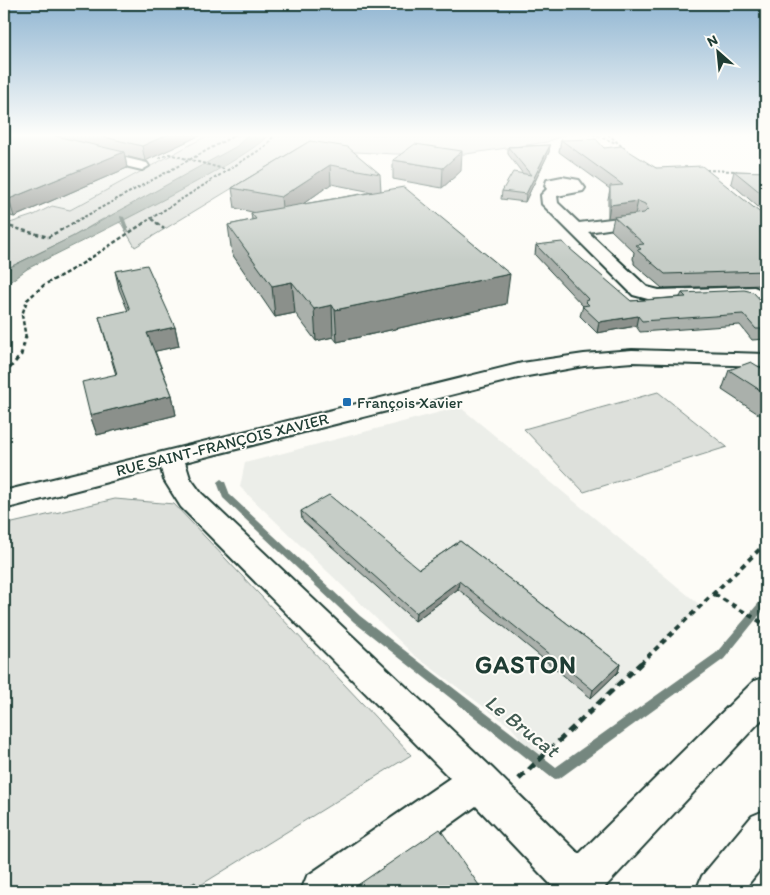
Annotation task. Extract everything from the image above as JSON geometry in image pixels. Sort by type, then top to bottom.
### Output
[{"type":"street","points":[[556,189],[550,195],[550,204],[577,228],[633,286],[649,294],[741,292],[754,293],[766,298]]},
{"type":"street","points":[[577,228],[634,222]]},
{"type":"street","name":"RUE SAINT-FRANÇOIS XAVIER","points":[[4,500],[485,379],[554,364],[632,356],[766,360]]},
{"type":"street","points":[[170,457],[177,480],[191,500],[488,791],[583,887],[766,692]]},
{"type":"street","points":[[322,891],[488,791]]},
{"type":"street","points":[[717,891],[766,830]]},
{"type":"path","points":[[4,225],[48,237],[163,176]]},
{"type":"path","points":[[4,375],[15,366],[25,348],[27,330],[22,315],[27,300],[44,285],[152,220],[217,176]]},
{"type":"path","points":[[152,220],[164,229]]},
{"type":"path","points":[[488,791],[714,594],[761,548],[766,537]]},
{"type":"path","points":[[714,594],[766,626]]},
{"type":"shaded area","points":[[4,176],[135,176],[70,210],[4,192]]},
{"type":"shaded area","points":[[133,176],[253,176],[135,247],[121,223],[103,219],[72,237],[4,270],[4,225],[34,215],[52,206],[70,210]]},
{"type":"shaded area","points":[[183,176],[208,176],[27,269],[4,286],[4,270],[72,237]]},
{"type":"shaded area","points":[[658,392],[727,447],[584,492],[524,429]]},
{"type":"shaded area","points":[[460,407],[701,606],[547,753],[537,758],[511,727],[414,655],[240,487],[245,463]]},
{"type":"shaded area","points":[[115,499],[174,504],[411,755],[191,891],[4,891],[4,525]]},
{"type":"building","points":[[4,176],[66,176],[9,199],[4,198]]},
{"type":"building","points":[[252,176],[314,176],[281,197],[232,188]]},
{"type":"building","points":[[511,176],[535,176],[526,194],[502,191]]},
{"type":"building","points":[[610,176],[714,176],[766,216],[766,271],[665,274],[637,250],[641,249],[636,245],[644,244],[614,217],[644,213],[648,209],[645,204],[638,201],[610,205],[610,186],[623,185]]},
{"type":"building","points":[[740,176],[766,176],[766,197]]},
{"type":"building","points":[[404,187],[510,274],[335,310],[332,305],[314,309],[292,282],[272,286],[228,225],[256,219],[251,213]]},
{"type":"building","points":[[562,242],[631,301],[686,297],[682,293],[744,290],[753,292],[766,306],[766,329],[756,329],[743,314],[642,321],[638,316],[599,322],[582,306],[589,305],[585,301],[589,300],[536,245]]},
{"type":"building","points":[[147,265],[175,327],[147,333],[172,395],[90,415],[82,382],[117,374],[99,317],[130,310],[115,271]]},
{"type":"building","points":[[751,362],[766,371],[766,394],[729,370]]},
{"type":"building","points":[[329,495],[419,569],[460,541],[620,664],[593,690],[459,581],[416,613],[301,511]]},
{"type":"building","points":[[440,829],[483,891],[349,891]]},
{"type":"building","points":[[195,882],[199,891],[180,891]]},
{"type":"waterway","name":"Le Brucat","points":[[122,217],[127,231]]},
{"type":"waterway","name":"Le Brucat","points":[[221,482],[226,496],[357,619],[556,774],[720,656],[766,601]]},
{"type":"place","name":"François Xavier","points":[[347,402]]},
{"type":"district","name":"GASTON","points":[[526,664]]}]
